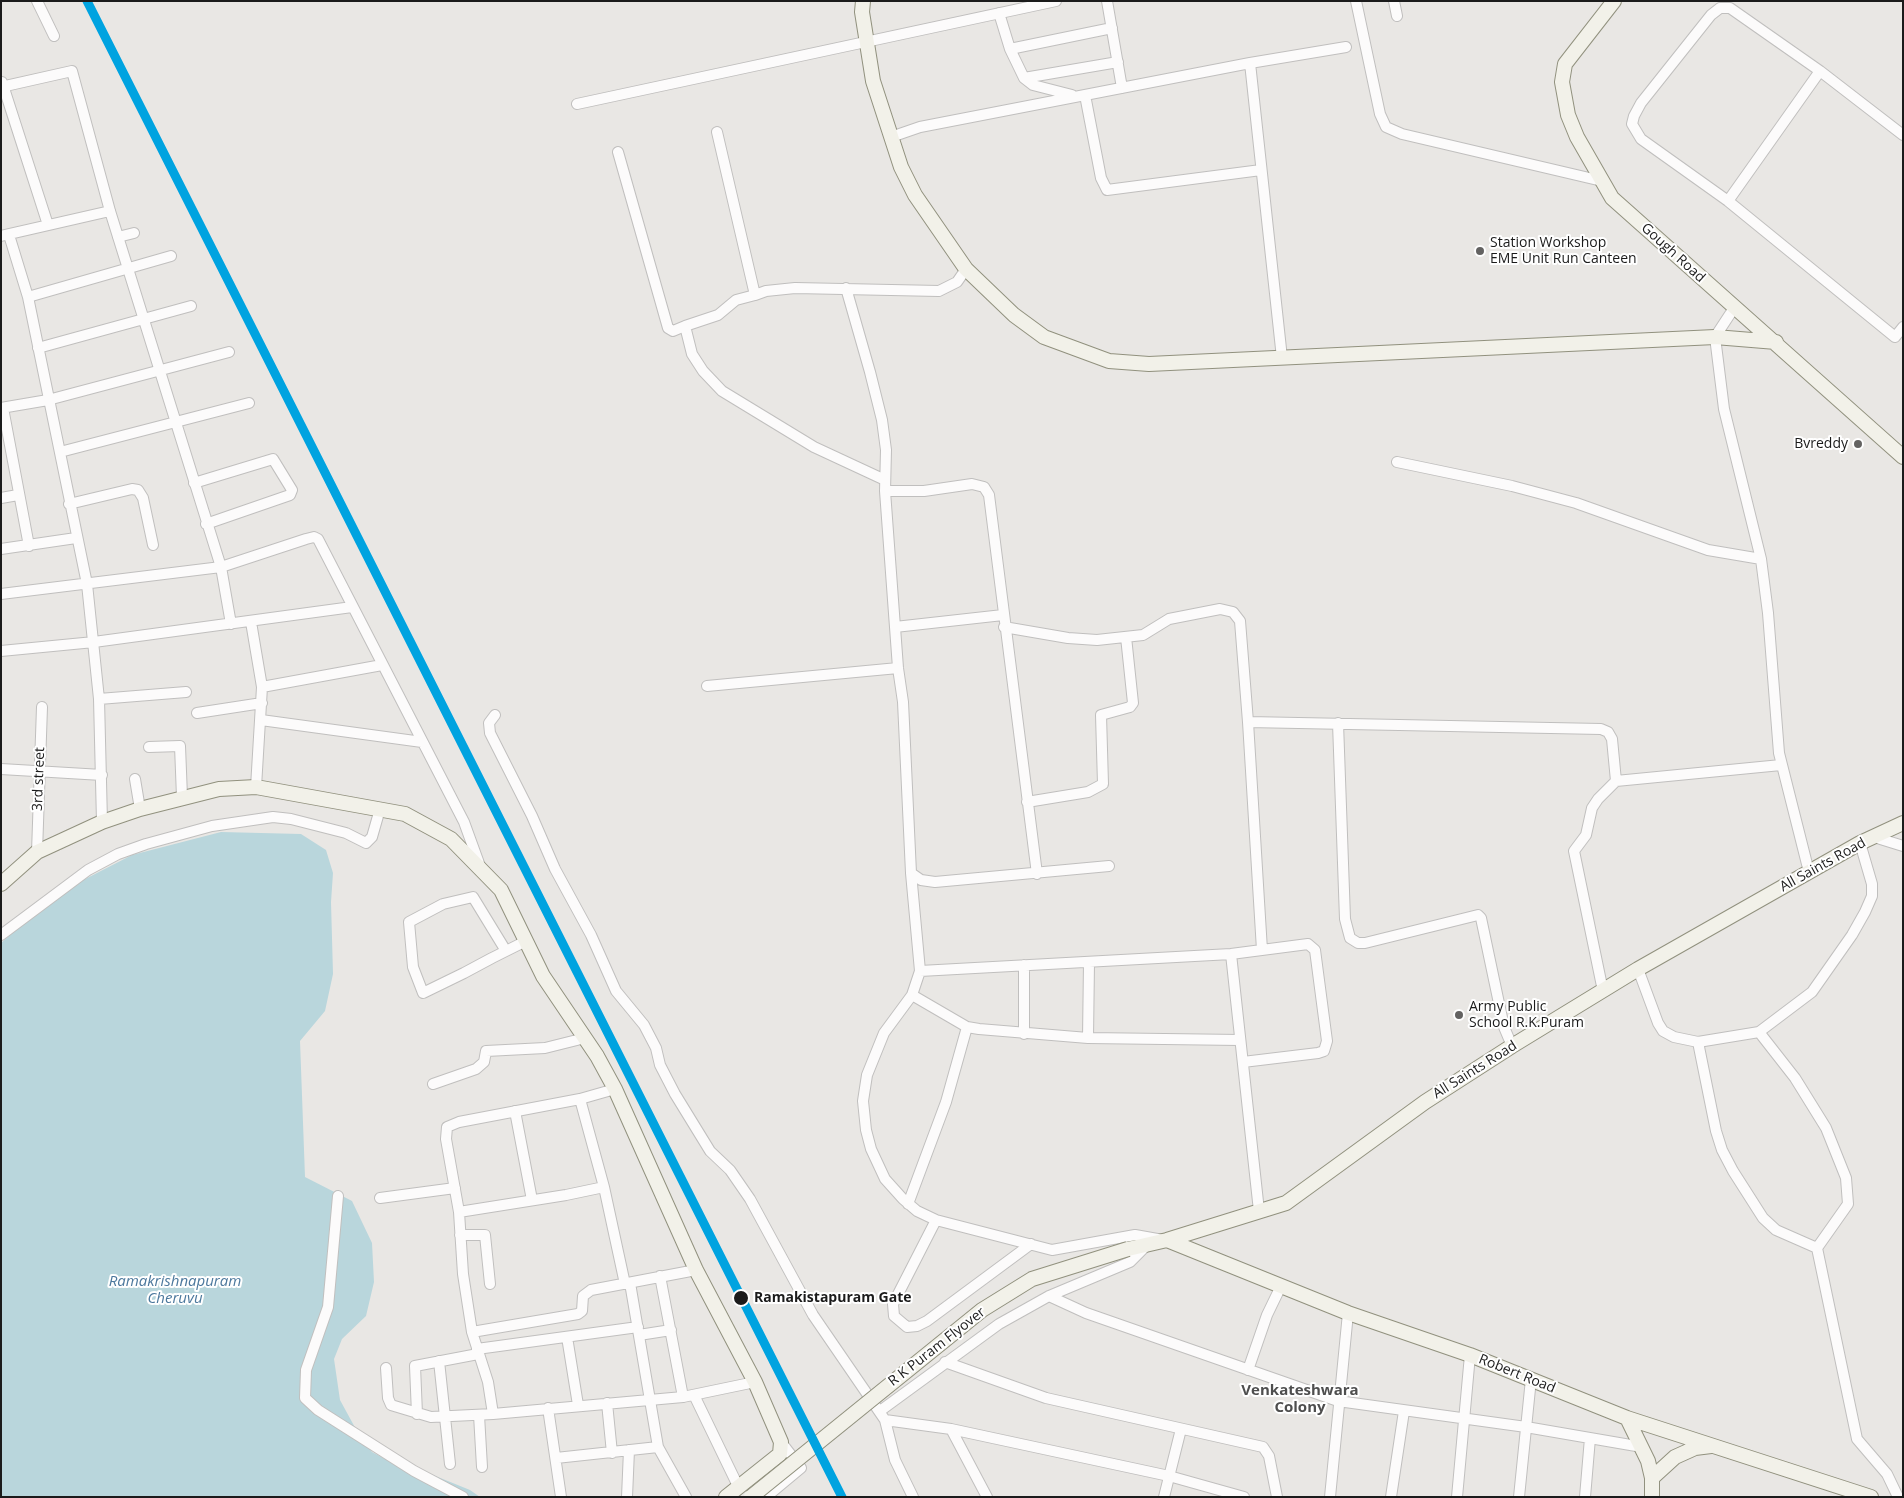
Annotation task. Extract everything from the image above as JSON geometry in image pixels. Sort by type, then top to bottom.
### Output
[{"type":"street","points":[[37,1],[54,36]]},
{"type":"street","points":[[863,1],[873,81],[891,138],[915,195],[966,269],[1014,315],[1044,338],[1109,360],[1149,364],[1715,337],[1776,342]]},
{"type":"street","points":[[577,104],[1056,1]]},
{"type":"street","points":[[1107,1],[1122,88]]},
{"type":"street","points":[[1356,1],[1380,114],[1386,127],[1402,134],[1602,181]]},
{"type":"street","points":[[1394,1],[1397,16]]},
{"type":"street","name":"Gough Road","points":[[1614,1],[1565,64],[1562,82],[1568,115],[1612,198],[1903,457]]},
{"type":"street","points":[[1903,135],[1820,71],[1743,15],[1730,8],[1720,8],[1711,15],[1641,103],[1632,124],[1641,139],[1728,201],[1895,337],[1903,327]]},
{"type":"street","points":[[1000,13],[1010,49],[1024,78],[1033,85],[1048,90],[1082,96]]},
{"type":"street","points":[[1010,49],[1112,28]]},
{"type":"street","points":[[891,138],[920,127],[1250,63],[1346,47]]},
{"type":"street","points":[[1024,78],[1118,62]]},
{"type":"street","points":[[1250,63],[1282,358]]},
{"type":"street","points":[[48,225],[2,85],[72,71],[127,269],[221,568],[231,624]]},
{"type":"street","points":[[1728,201],[1820,71]]},
{"type":"street","points":[[1082,96],[1101,178],[1107,190],[1261,170]]},
{"type":"street","points":[[717,132],[756,296]]},
{"type":"street","points":[[618,152],[665,323],[673,331],[718,315],[736,300],[756,296],[766,291],[795,288],[846,288],[939,291],[957,282],[966,269]]},
{"type":"street","points":[[102,822],[99,699],[87,584],[69,504],[28,297],[5,236],[110,211]]},
{"type":"street","points":[[118,237],[134,233]]},
{"type":"street","points":[[28,297],[171,256]]},
{"type":"street","points":[[846,288],[882,420],[886,450],[884,492],[894,627],[903,702],[911,873],[920,971],[912,995],[884,1033],[867,1075],[863,1101],[866,1130],[877,1163],[885,1179],[908,1204],[917,1211],[936,1220],[1052,1250],[1135,1235],[1167,1240]]},
{"type":"street","points":[[38,348],[191,306]]},
{"type":"street","points":[[1734,308],[1715,337],[1724,409],[1762,559],[1781,765],[1809,872]]},
{"type":"street","points":[[685,326],[692,354],[703,371],[722,391],[814,447],[885,480]]},
{"type":"street","points":[[29,546],[2,408],[48,400],[229,352]]},
{"type":"street","points":[[60,452],[249,403]]},
{"type":"street","points":[[194,483],[274,459],[292,490],[290,495],[206,524]]},
{"type":"street","points":[[1397,462],[1512,486],[1576,503],[1708,550],[1762,559]]},
{"type":"street","points":[[884,492],[924,491],[972,484],[984,487],[989,495],[1002,615],[1037,874]]},
{"type":"street","points":[[69,504],[132,489],[138,490],[143,498],[153,545]]},
{"type":"street","points":[[1,498],[18,495]]},
{"type":"street","points":[[1,594],[221,568],[314,537],[321,544],[464,822],[480,866]]},
{"type":"street","points":[[1,549],[76,538]]},
{"type":"street","points":[[1,651],[94,642],[352,607]]},
{"type":"street","points":[[1004,627],[1068,638],[1097,640],[1144,635],[1169,618],[1220,609],[1233,612],[1240,621],[1262,950]]},
{"type":"street","points":[[894,627],[1002,615]]},
{"type":"street","points":[[251,622],[262,687],[256,787]]},
{"type":"street","points":[[1027,802],[1088,792],[1103,784],[1099,719],[1101,715],[1130,707],[1133,703],[1126,637]]},
{"type":"street","points":[[262,687],[382,665]]},
{"type":"street","points":[[706,686],[898,668]]},
{"type":"street","points":[[99,699],[186,692]]},
{"type":"street","points":[[197,713],[262,703]]},
{"type":"street","name":"3rd street","points":[[37,852],[42,707]]},
{"type":"street","points":[[495,715],[489,723],[490,733],[532,816],[555,869],[591,936],[616,991],[644,1025],[656,1048],[660,1065],[675,1094],[710,1151],[730,1170],[750,1199],[813,1315],[883,1415],[895,1460],[913,1497]]},
{"type":"street","points":[[261,720],[422,742]]},
{"type":"street","points":[[1248,722],[1338,722],[1601,729],[1608,732],[1612,738],[1616,781]]},
{"type":"street","points":[[1338,722],[1345,919],[1350,938],[1358,943],[1365,943],[1478,915],[1481,918],[1504,1027],[1512,1046]]},
{"type":"street","points":[[148,747],[180,746],[182,797]]},
{"type":"street","points":[[1602,991],[1574,851],[1586,835],[1592,808],[1616,781],[1781,765]]},
{"type":"street","points":[[1,769],[102,775]]},
{"type":"street","points":[[135,779],[140,809]]},
{"type":"street","points":[[1,884],[37,852],[102,822],[182,797],[219,789],[256,787],[405,814],[451,839],[480,866],[501,890],[543,976],[585,1038],[615,1090],[696,1270],[755,1382],[781,1442],[801,1468],[766,1497]]},
{"type":"street","points":[[1,935],[88,870],[118,854],[146,844],[212,826],[247,819],[273,817],[291,819],[346,833],[366,843],[372,836],[380,809]]},
{"type":"street","name":"All Saints Road","points":[[1148,1243],[1167,1240],[1286,1202],[1425,1102],[1512,1046],[1638,969],[1860,843],[1903,823]]},
{"type":"street","points":[[1874,837],[1903,846]]},
{"type":"street","points":[[1638,969],[1651,1008],[1663,1031],[1674,1037],[1698,1042],[1759,1032],[1812,992],[1852,935],[1865,912],[1872,896],[1872,884],[1860,843]]},
{"type":"street","points":[[911,873],[926,882],[1037,874],[1108,866]]},
{"type":"street","points":[[506,951],[473,897],[443,904],[409,922],[414,967],[423,993],[526,941]]},
{"type":"street","points":[[920,971],[1231,954],[1308,944],[1315,950],[1326,1046],[1324,1051],[1318,1054],[1243,1062]]},
{"type":"street","points":[[1231,954],[1259,1212]]},
{"type":"street","points":[[1088,1038],[1089,963]]},
{"type":"street","points":[[1024,965],[1024,1034]]},
{"type":"street","points":[[912,995],[967,1027],[1024,1034],[1088,1038],[1240,1040]]},
{"type":"street","points":[[908,1204],[946,1102],[967,1027]]},
{"type":"street","points":[[1759,1032],[1795,1078],[1826,1128],[1846,1178],[1848,1204],[1817,1248],[1857,1439],[1887,1474],[1898,1497]]},
{"type":"street","points":[[433,1084],[476,1069],[484,1062],[486,1051],[545,1048],[585,1038]]},
{"type":"street","points":[[1698,1042],[1716,1131],[1722,1150],[1733,1171],[1763,1218],[1776,1230],[1817,1248]]},
{"type":"street","points":[[493,1414],[488,1382],[472,1332],[459,1212],[446,1139],[447,1127],[459,1122],[580,1099],[615,1090]]},
{"type":"street","points":[[580,1099],[604,1187],[638,1331],[658,1446],[686,1497]]},
{"type":"street","points":[[515,1111],[532,1200]]},
{"type":"street","points":[[459,1212],[604,1187]]},
{"type":"street","points":[[380,1198],[455,1188]]},
{"type":"street","points":[[338,1196],[328,1307],[306,1370],[305,1398],[318,1410],[414,1471],[463,1497]]},
{"type":"street","points":[[936,1220],[893,1304],[894,1316],[907,1327],[917,1326],[927,1320],[1031,1244]]},
{"type":"street","points":[[460,1235],[485,1235],[490,1284]]},
{"type":"street","name":"Robert Road","points":[[1167,1240],[1348,1313],[1470,1355],[1627,1418],[1871,1497]]},
{"type":"street","points":[[883,1415],[945,1362],[998,1324],[1049,1296],[1130,1262],[1148,1243]]},
{"type":"street","name":"R K Puram Flyover","points":[[751,1497],[982,1310],[1032,1279],[1148,1243]]},
{"type":"street","points":[[472,1332],[578,1314],[582,1311],[583,1296],[586,1292],[696,1270]]},
{"type":"street","points":[[660,1276],[684,1397]]},
{"type":"street","points":[[1248,1370],[1267,1315],[1281,1286]]},
{"type":"street","points":[[1049,1296],[1086,1313],[1338,1401],[1526,1427],[1642,1446]]},
{"type":"street","points":[[1330,1497],[1348,1313]]},
{"type":"street","points":[[417,1414],[415,1366],[478,1351],[568,1337],[671,1330]]},
{"type":"street","points":[[568,1337],[578,1405]]},
{"type":"street","points":[[1457,1497],[1466,1420],[1470,1355]]},
{"type":"street","points":[[438,1360],[446,1416],[450,1464]]},
{"type":"street","points":[[945,1362],[1046,1398],[1263,1447],[1269,1456],[1277,1497]]},
{"type":"street","points":[[386,1368],[388,1398],[391,1405],[431,1417],[493,1414],[578,1405],[649,1401],[684,1397],[755,1382]]},
{"type":"street","points":[[1519,1497],[1531,1379]]},
{"type":"street","points":[[694,1395],[738,1486]]},
{"type":"street","points":[[607,1403],[612,1453]]},
{"type":"street","points":[[548,1408],[561,1497]]},
{"type":"street","points":[[1391,1497],[1404,1411]]},
{"type":"street","points":[[479,1415],[482,1468]]},
{"type":"street","points":[[883,1415],[1169,1476],[1239,1496]]},
{"type":"street","points":[[1627,1418],[1642,1446],[1652,1478],[1652,1497]]},
{"type":"street","points":[[951,1429],[987,1497]]},
{"type":"street","points":[[1164,1497],[1181,1429]]},
{"type":"street","points":[[1586,1497],[1590,1438]]},
{"type":"street","points":[[726,1497],[780,1454],[781,1442]]},
{"type":"street","points":[[1652,1478],[1676,1457],[1694,1448],[1715,1445]]},
{"type":"street","points":[[556,1458],[612,1453],[658,1446]]},
{"type":"street","points":[[627,1497],[628,1450]]},
{"type":"water","name":"Ramakrishnapuram Cheruvu","points":[[221,832],[301,834],[326,850],[333,873],[331,902],[333,974],[325,1011],[300,1041],[305,1177],[352,1201],[372,1243],[374,1282],[366,1316],[342,1339],[334,1359],[340,1400],[358,1433],[372,1452],[393,1463],[423,1471],[470,1490],[480,1497],[1,1497],[1,943],[58,893],[132,855]]},
{"type":"transit line","points":[[87,1],[842,1497]]},
{"type":"place","name":"Station Workshop EME Unit Run Canteen","points":[[1480,251]]},
{"type":"place","name":"Bvreddy","points":[[1858,444]]},
{"type":"place","name":"Army Public School R.K.Puram","points":[[1459,1015]]},
{"type":"place","name":"Ramakistapuram Gate","points":[[741,1298]]},
{"type":"district","name":"Venkateshwara Colony","points":[[1300,1400]]}]
